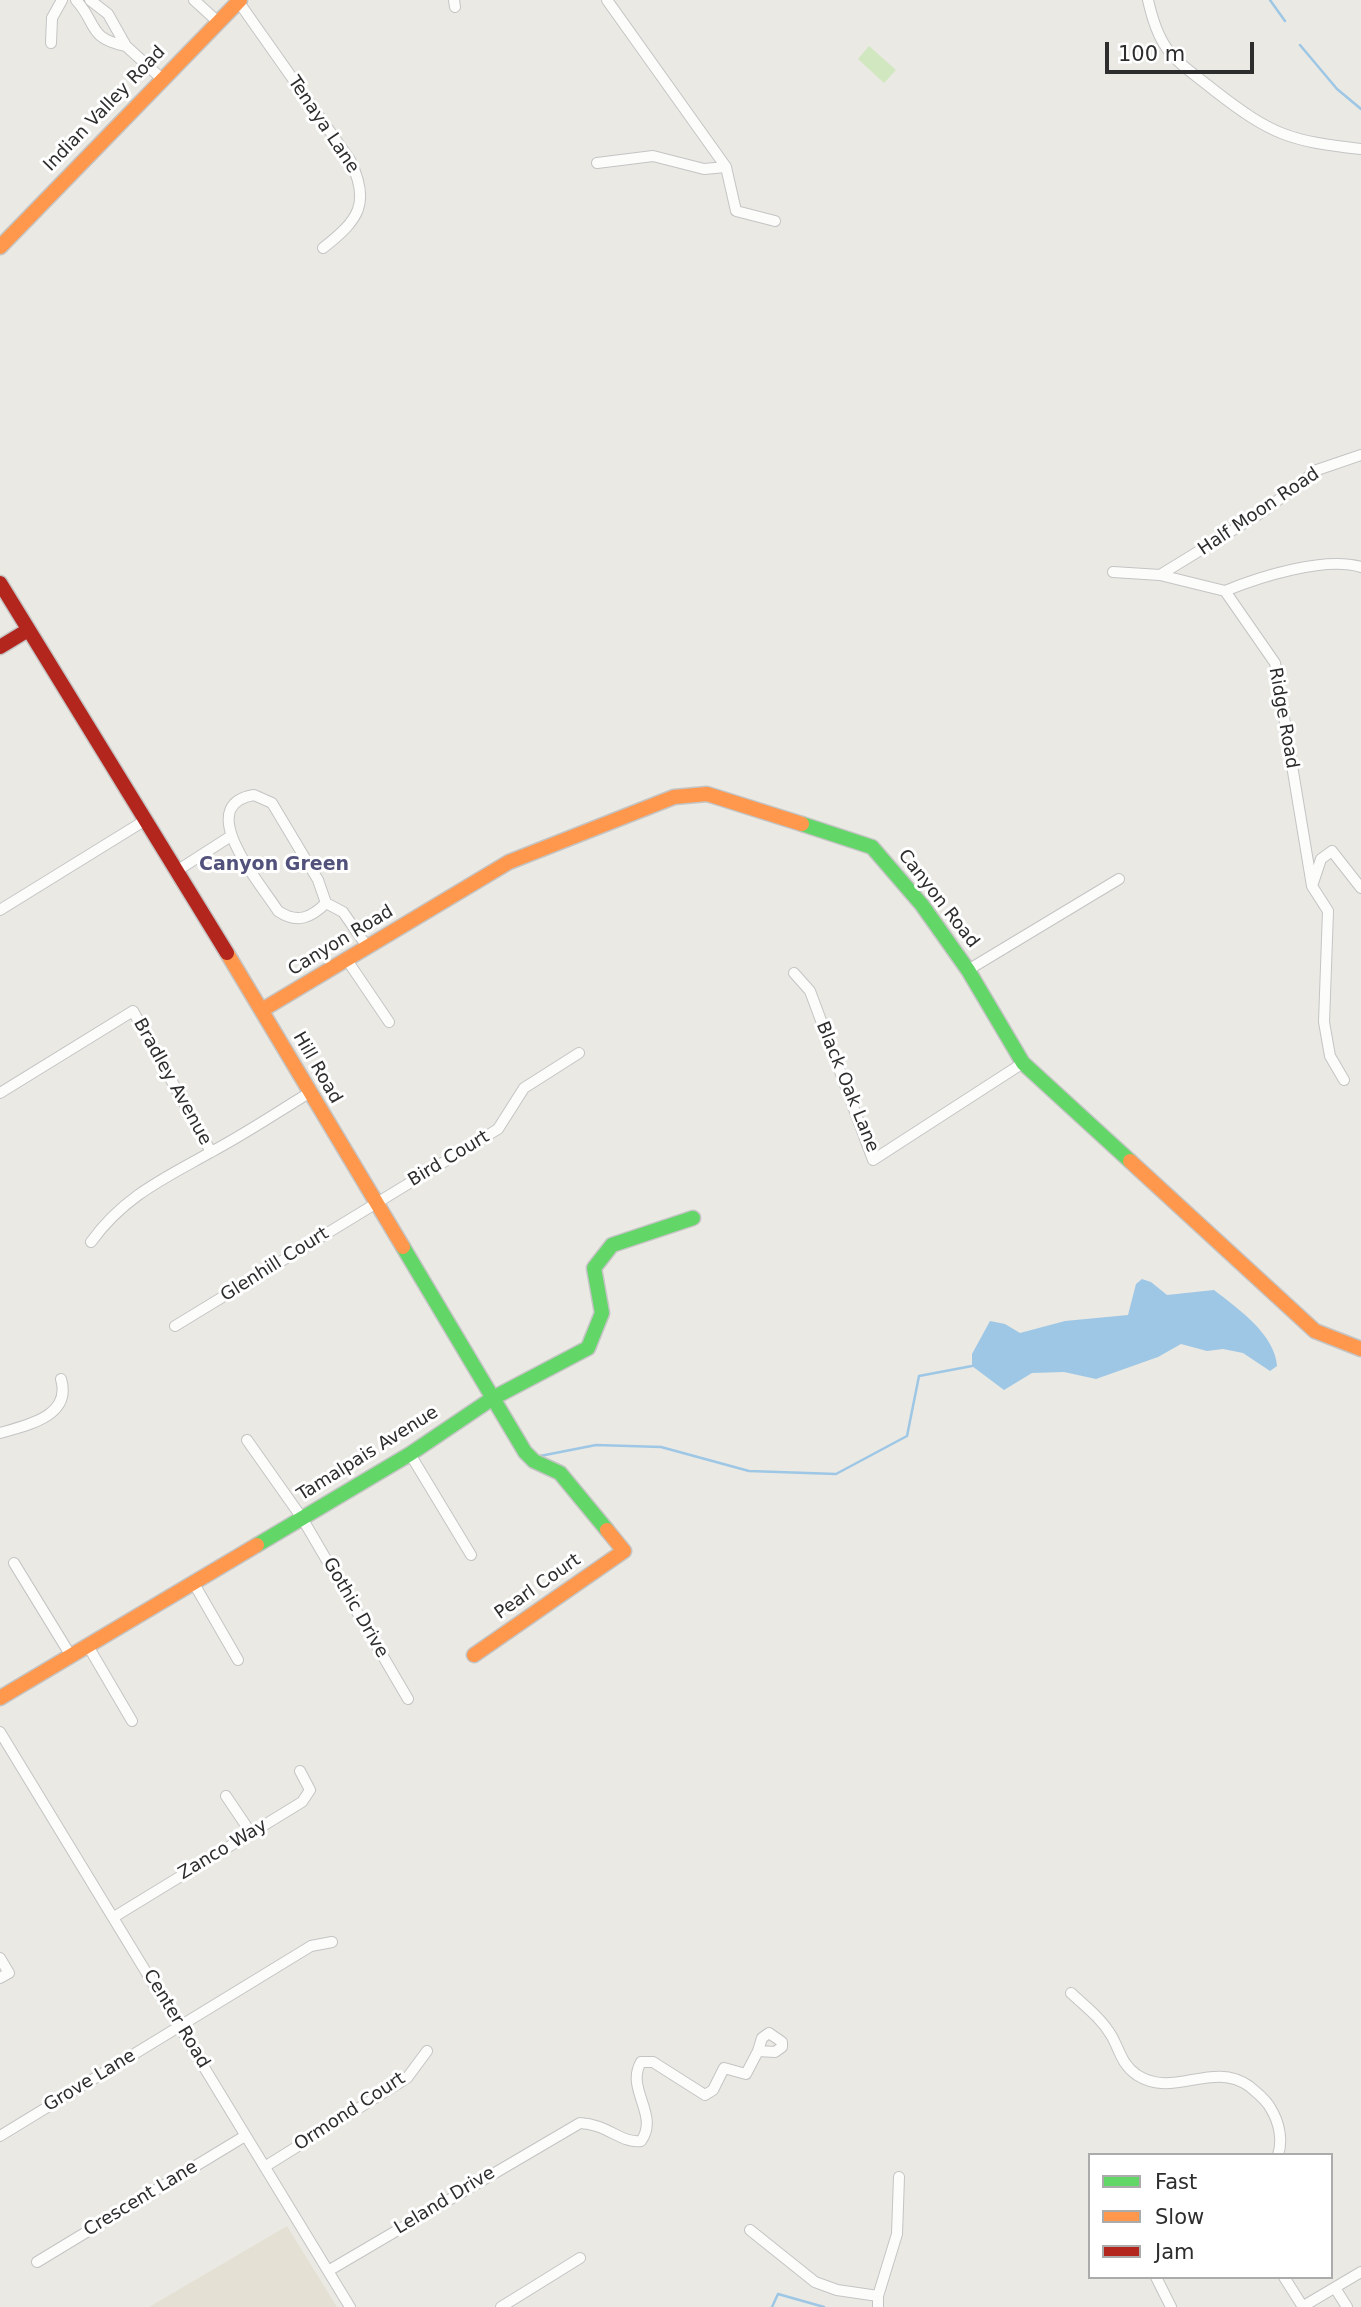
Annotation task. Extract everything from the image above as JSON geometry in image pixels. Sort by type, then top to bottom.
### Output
[{"type":"street","points":[[51,43],[51,18],[62,0]]},
{"type":"street","points":[[76,0],[97,35],[112,44],[126,46]]},
{"type":"street","points":[[90,0],[108,14],[126,46],[162,78]]},
{"type":"street","points":[[194,0],[217,21]]},
{"type":"street","points":[[607,0],[726,167],[736,211],[775,221]]},
{"type":"street","points":[[1149,0],[1154,29],[1174,61],[1247,116],[1275,132],[1307,143],[1361,149]]},
{"type":"street","name":"Indian Valley Road","points":[[0,247],[239,1]]},
{"type":"street","name":"Tenaya Lane","points":[[239,1],[350,160],[362,183],[360,206],[350,227],[323,248]]},
{"type":"street","points":[[597,163],[653,156],[704,169],[726,167]]},
{"type":"street","name":"Half Moon Road","points":[[1160,575],[1264,511],[1317,470],[1361,455]]},
{"type":"street","points":[[1113,572],[1160,575],[1225,591],[1274,576],[1330,564],[1361,567]]},
{"type":"street","name":"Hill Road","points":[[0,583],[262,1010],[525,1452],[534,1461],[560,1473],[624,1551]]},
{"type":"street","name":"Ridge Road","points":[[1225,591],[1275,663],[1312,886],[1328,911],[1324,1022],[1331,1056],[1345,1080]]},
{"type":"street","points":[[0,647],[28,630]]},
{"type":"street","name":"Canyon Road","points":[[262,1010],[509,862],[596,825],[674,797],[707,794],[872,847],[922,905],[968,970],[1023,1063],[1315,1331],[1361,1349]]},
{"type":"street","points":[[326,903],[302,920],[286,917],[278,911],[231,836],[226,819],[232,803],[254,795],[272,803],[318,880],[326,903],[343,912],[368,948]]},
{"type":"street","points":[[0,910],[144,821]]},
{"type":"street","points":[[176,872],[231,836]]},
{"type":"street","points":[[1312,886],[1321,859],[1332,851],[1361,888]]},
{"type":"street","points":[[968,970],[1119,879]]},
{"type":"street","points":[[347,960],[389,1022]]},
{"type":"street","name":"Black Oak Lane","points":[[794,973],[810,991],[873,1160],[1023,1063]]},
{"type":"street","name":"Bradley Avenue","points":[[0,1093],[133,1011],[211,1152],[309,1093]]},
{"type":"street","name":"Bird Court","points":[[375,1204],[498,1129],[524,1088],[579,1053]]},
{"type":"street","points":[[91,1242],[103,1225],[156,1180],[211,1152]]},
{"type":"street","name":"Glenhill Court","points":[[175,1326],[375,1204]]},
{"type":"street","name":"Tamalpais Avenue","points":[[0,1698],[410,1454],[493,1398],[588,1348],[602,1313],[594,1268],[612,1245],[693,1218]]},
{"type":"street","points":[[0,1433],[38,1422],[57,1408],[64,1391],[61,1379]]},
{"type":"street","name":"Gothic Drive","points":[[247,1440],[302,1518],[408,1699]]},
{"type":"street","points":[[410,1454],[471,1555]]},
{"type":"street","name":"Pearl Court","points":[[474,1655],[624,1551]]},
{"type":"street","points":[[14,1563],[71,1656]]},
{"type":"street","points":[[193,1582],[238,1660]]},
{"type":"street","points":[[88,1646],[132,1721]]},
{"type":"street","name":"Center Road","points":[[0,1732],[350,2307]]},
{"type":"street","name":"Zanco Way","points":[[114,1917],[302,1802],[310,1790],[300,1771]]},
{"type":"street","points":[[226,1796],[251,1833]]},
{"type":"street","name":"Grove Lane","points":[[0,2136],[311,1946],[332,1942]]},
{"type":"street","points":[[0,1958],[9,1973],[0,1978]]},
{"type":"street","points":[[1071,1993],[1100,2019],[1112,2036],[1124,2064],[1152,2083],[1168,2085],[1210,2075],[1228,2077],[1258,2093],[1276,2117],[1280,2133],[1278,2153]]},
{"type":"street","name":"Leland Drive","points":[[328,2271],[562,2131],[580,2123],[596,2124],[627,2140],[642,2141],[648,2126],[636,2077],[641,2062],[653,2062],[705,2095],[713,2090],[723,2068],[746,2074],[758,2051]]},
{"type":"street","name":"Ormond Court","points":[[266,2166],[407,2078],[428,2052]]},
{"type":"street","name":"Crescent Lane","points":[[37,2262],[245,2136]]},
{"type":"street","points":[[750,2230],[816,2282],[878,2301],[897,2234],[899,2178]]},
{"type":"street","points":[[501,2307],[580,2258]]},
{"type":"street","points":[[1285,2279],[1302,2307],[1361,2272]]},
{"type":"street","points":[[1157,2279],[1171,2307]]},
{"type":"street","points":[[1335,2288],[1347,2307]]},
{"type":"shaded area","points":[[287,2226],[337,2307],[149,2307]]},
{"type":"green space","points":[[869,46],[896,70],[884,83],[858,59]]},
{"type":"water","points":[[1142,1279],[1151,1282],[1167,1295],[1214,1290],[1244,1314],[1262,1333],[1275,1354],[1277,1366],[1270,1371],[1243,1353],[1223,1349],[1207,1351],[1181,1344],[1158,1357],[1096,1379],[1064,1372],[1032,1373],[1004,1390],[972,1366],[972,1354],[990,1321],[1005,1324],[1020,1333],[1065,1321],[1128,1315],[1136,1284]]},
{"type":"waterway","points":[[1270,0],[1285,21]]},
{"type":"waterway","points":[[1300,45],[1337,89],[1361,109]]},
{"type":"waterway","points":[[540,1456],[596,1445],[661,1447],[749,1471],[836,1474],[907,1436],[919,1376],[972,1366]]},
{"type":"waterway","points":[[772,2307],[778,2294],[824,2307]]},
{"type":"traffic: fast","points":[[802,824],[872,847],[922,905],[968,970],[1023,1063],[1130,1161]]},
{"type":"traffic: fast","points":[[257,1545],[410,1454],[493,1398],[588,1348],[602,1313],[594,1268],[612,1245],[693,1218]]},
{"type":"traffic: fast","points":[[403,1247],[525,1452],[534,1461],[560,1473],[607,1530]]},
{"type":"traffic: slow","points":[[0,247],[240,0]]},
{"type":"traffic: slow","points":[[262,1010],[509,862],[674,797],[707,794],[802,824]]},
{"type":"traffic: slow","points":[[227,953],[403,1247]]},
{"type":"traffic: slow","points":[[1130,1161],[1315,1331],[1361,1349]]},
{"type":"traffic: slow","points":[[474,1655],[624,1551],[607,1530]]},
{"type":"traffic: slow","points":[[0,1698],[257,1545]]},
{"type":"traffic: jam","points":[[0,583],[227,953]]},
{"type":"traffic: jam","points":[[0,647],[28,630]]},
{"type":"district","name":"Canyon Green","points":[[274,865]]}]
